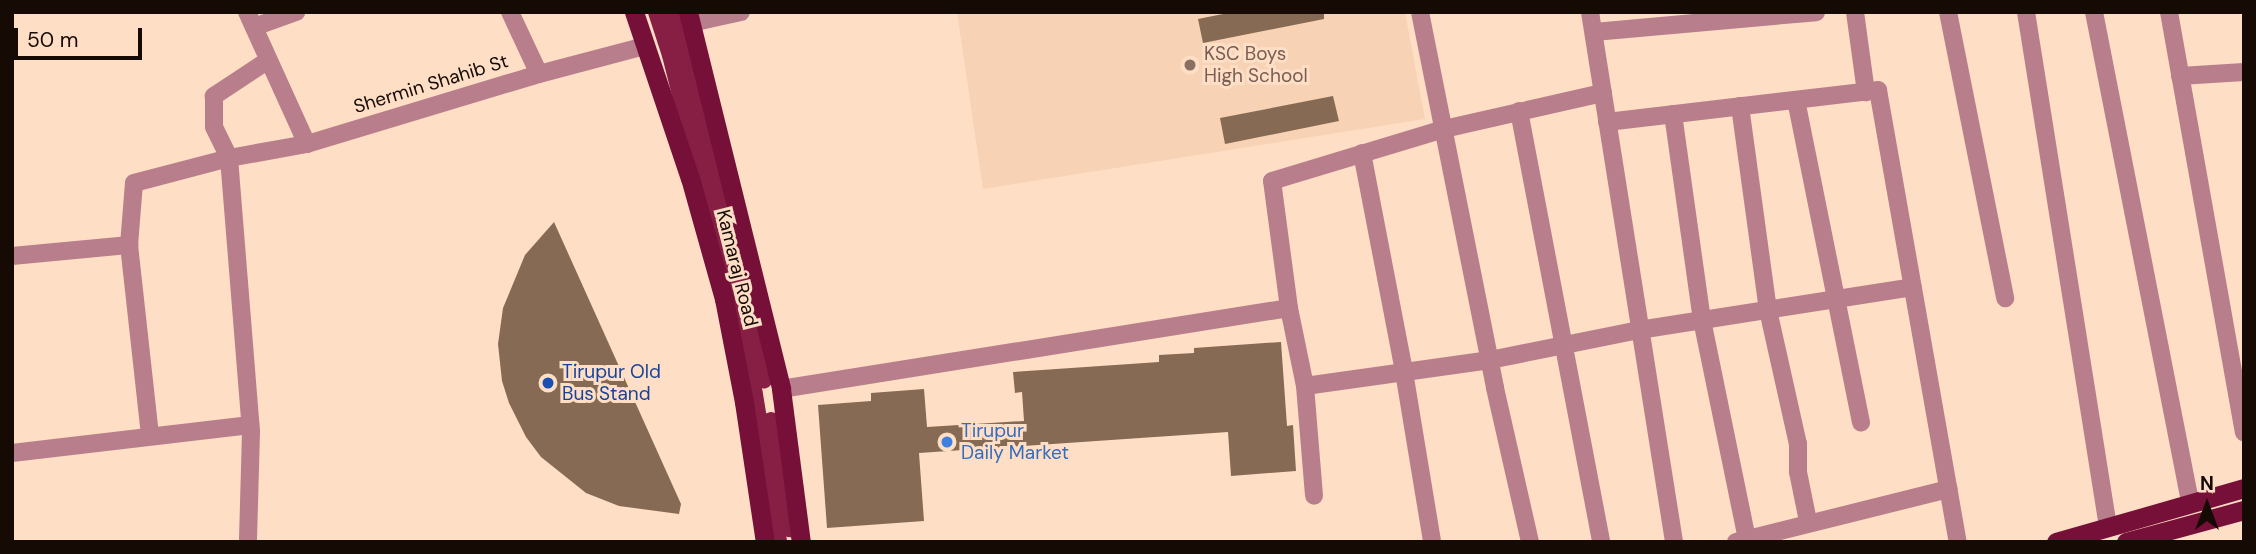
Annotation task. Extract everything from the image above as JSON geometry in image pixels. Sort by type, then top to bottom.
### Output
[{"type":"highway","name":"Kamaraj Road","points":[[634,12],[690,178],[724,299],[744,402],[765,542]]},
{"type":"highway","points":[[684,16],[781,389],[802,542]]},
{"type":"highway","points":[[2056,542],[2190,501],[2244,488]]},
{"type":"highway","points":[[2126,542],[2244,510]]},
{"type":"main road","points":[[657,12],[671,55],[749,364],[778,542]]},
{"type":"main road","points":[[684,16],[760,355],[792,542]]},
{"type":"street","points":[[296,12],[251,20],[267,61],[307,144]]},
{"type":"street","points":[[510,12],[539,74]]},
{"type":"street","points":[[684,16],[741,12]]},
{"type":"street","points":[[1420,12],[1490,360],[1530,542]]},
{"type":"street","points":[[1590,12],[1674,542]]},
{"type":"street","points":[[1594,32],[1816,12]]},
{"type":"street","points":[[1855,12],[1866,92]]},
{"type":"street","points":[[1948,12],[2005,298]]},
{"type":"street","points":[[2026,12],[2108,527]]},
{"type":"street","points":[[2094,12],[2190,501]]},
{"type":"street","points":[[2169,12],[2244,432]]},
{"type":"street","name":"Shermin Shahib St","points":[[129,245],[134,183],[229,158],[307,144],[539,74],[645,46]]},
{"type":"street","points":[[248,542],[250,425],[229,158],[214,127],[214,96],[267,61]]},
{"type":"street","points":[[2180,76],[2244,72]]},
{"type":"street","points":[[1607,122],[1878,90],[1958,542]]},
{"type":"street","points":[[1314,496],[1305,386],[1289,308],[1272,181],[1444,129],[1602,93]]},
{"type":"street","points":[[1796,100],[1861,423]]},
{"type":"street","points":[[1740,106],[1768,310],[1798,444],[1798,472],[1808,521]]},
{"type":"street","points":[[1519,111],[1601,542]]},
{"type":"street","points":[[1672,114],[1702,320],[1742,541],[1808,521],[1949,489]]},
{"type":"street","points":[[1362,153],[1404,372],[1432,542]]},
{"type":"street","points":[[12,256],[129,245],[150,436]]},
{"type":"street","points":[[1305,386],[1490,360],[1639,330],[1913,287]]},
{"type":"street","points":[[781,389],[1289,308]]},
{"type":"street","points":[[12,453],[250,425]]},
{"type":"shaded area","name":"KSC Boys High School","points":[[957,12],[1405,12],[1425,119],[983,189]]},
{"type":"building","points":[[1233,12],[1324,12],[1324,19],[1203,43],[1198,19]]},
{"type":"building","points":[[1333,96],[1339,121],[1225,144],[1220,118]]},
{"type":"building","points":[[554,222],[681,504],[679,514],[619,506],[586,493],[541,457],[526,437],[509,403],[502,381],[498,344],[503,308],[525,255]]},
{"type":"building","name":"Tirupur Daily Market","points":[[1281,342],[1287,426],[1293,425],[1296,471],[1231,476],[1228,432],[919,453],[924,521],[827,528],[818,405],[871,401],[871,393],[924,389],[927,427],[1024,421],[1022,392],[1015,393],[1013,372],[1159,362],[1159,355],[1194,353],[1194,348]]},
{"type":"place","name":"KSC Boys High School","points":[[1190,65]]},
{"type":"place","name":"Tirupur Old Bus Stand","points":[[548,383]]},
{"type":"place","name":"Tirupur Daily Market","points":[[947,442]]}]
